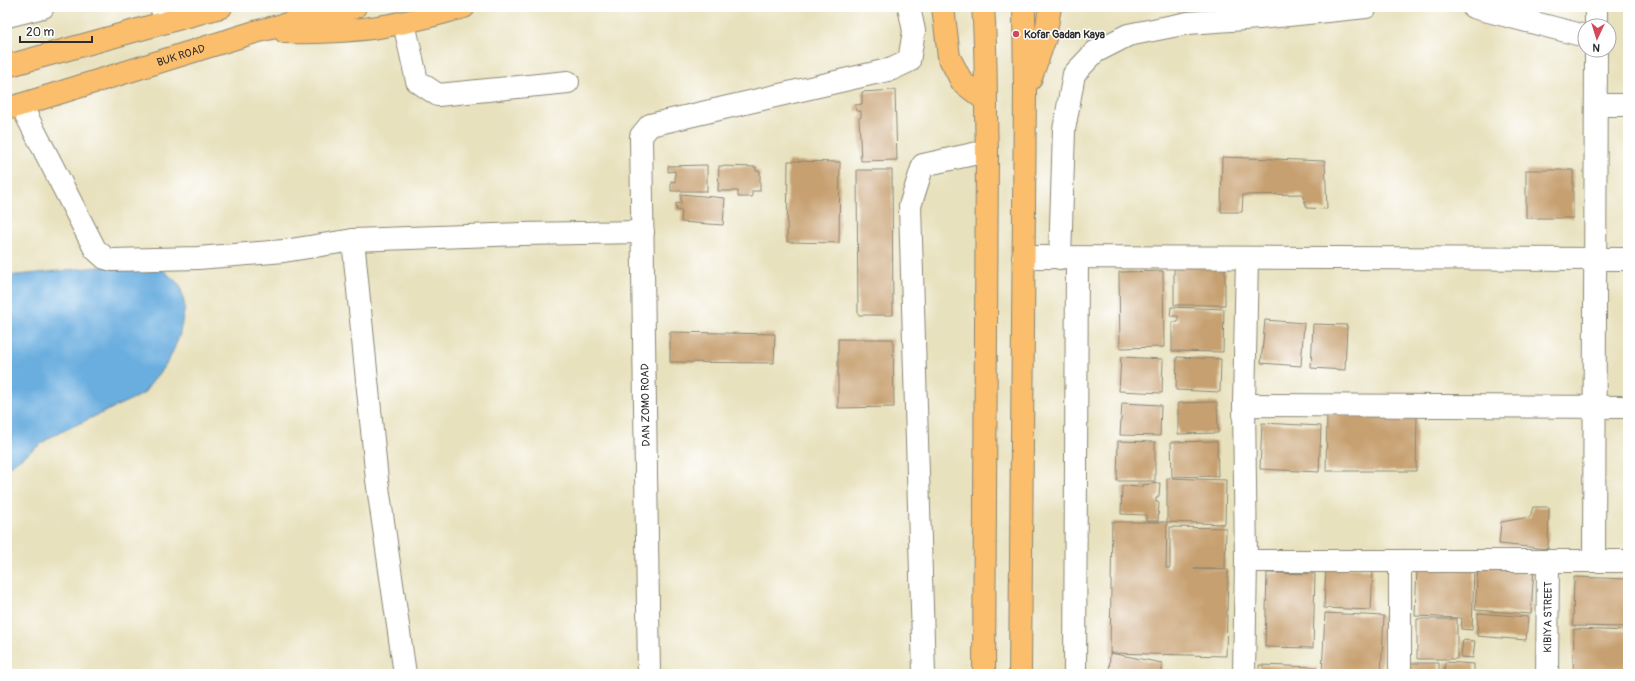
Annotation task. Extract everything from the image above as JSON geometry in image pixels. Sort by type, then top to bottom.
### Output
[{"type":"main road","points":[[7,66],[164,14],[221,7]]},
{"type":"main road","name":"BUK ROAD","points":[[14,107],[256,32],[355,7]]},
{"type":"main road","points":[[256,32],[316,33],[357,30],[404,22],[464,7]]},
{"type":"main road","points":[[942,7],[949,57],[962,82],[985,100]]},
{"type":"main road","points":[[983,7],[986,43],[985,100],[987,151],[984,674]]},
{"type":"main road","points":[[1020,674],[1025,93],[1024,7]]},
{"type":"main road","points":[[1025,93],[1046,38],[1050,7]]},
{"type":"street","points":[[7,16],[43,7]]},
{"type":"street","name":"DAN ZOMO ROAD","points":[[649,674],[641,136],[650,125],[892,69],[909,61],[914,31],[909,7]]},
{"type":"street","points":[[1075,674],[1069,258],[1064,130],[1074,74],[1095,52],[1128,35],[1188,23],[1259,18],[1366,7]]},
{"type":"street","points":[[1473,7],[1577,34]]},
{"type":"street","points":[[1596,7],[1596,18]]},
{"type":"street","points":[[404,22],[417,81],[438,95],[568,82]]},
{"type":"street","points":[[1594,561],[1596,58]]},
{"type":"street","points":[[1596,105],[1628,105]]},
{"type":"street","points":[[14,107],[95,249],[106,258],[112,260],[198,258],[284,251],[353,240],[521,234],[643,232]]},
{"type":"street","points":[[924,674],[910,206],[923,165],[987,151]]},
{"type":"street","points":[[353,240],[377,480],[405,674]]},
{"type":"street","points":[[1023,257],[1628,259]]},
{"type":"street","points":[[1244,674],[1246,561],[1244,406],[1248,258]]},
{"type":"street","points":[[1244,406],[1628,406]]},
{"type":"street","points":[[1246,561],[1628,561]]},
{"type":"street","points":[[1400,561],[1400,674]]},
{"type":"street","name":"KIBIYA STREET","points":[[1547,674],[1548,561]]},
{"type":"water","points":[[130,266],[163,270],[180,285],[185,307],[179,337],[169,360],[143,394],[52,436],[7,468],[7,276],[99,267]]},
{"type":"building","points":[[895,90],[897,160],[861,161],[859,118],[861,117],[861,111],[856,111],[855,105],[862,104],[862,92]]},
{"type":"building","points":[[1222,157],[1325,161],[1327,209],[1307,208],[1302,194],[1243,195],[1242,212],[1221,212]]},
{"type":"building","points":[[788,161],[840,162],[839,243],[787,242]]},
{"type":"building","points":[[707,165],[707,191],[671,191],[671,181],[675,182],[675,171],[668,172],[668,166]]},
{"type":"building","points":[[719,166],[756,167],[756,171],[760,171],[760,191],[752,191],[752,197],[738,197],[738,191],[718,191]]},
{"type":"building","points":[[857,170],[892,170],[893,315],[858,315]]},
{"type":"building","points":[[1526,170],[1573,170],[1573,218],[1526,218]]},
{"type":"building","points":[[681,194],[725,198],[723,225],[681,222],[682,211],[676,210],[676,203],[681,204]]},
{"type":"building","points":[[1174,264],[1225,264],[1225,305],[1174,305]]},
{"type":"building","points":[[1163,271],[1164,347],[1120,348],[1119,272]]},
{"type":"building","points":[[1171,307],[1224,309],[1223,352],[1172,351],[1172,322],[1178,322],[1178,316],[1170,316]]},
{"type":"building","points":[[1265,320],[1304,323],[1301,366],[1261,363]]},
{"type":"building","points":[[1313,324],[1347,325],[1345,370],[1311,368]]},
{"type":"building","points":[[670,332],[775,334],[774,363],[670,362]]},
{"type":"building","points":[[838,339],[893,339],[894,407],[838,408]]},
{"type":"building","points":[[1121,357],[1163,359],[1162,393],[1119,391]]},
{"type":"building","points":[[1177,357],[1221,359],[1220,392],[1176,390]]},
{"type":"building","points":[[1217,402],[1218,433],[1178,434],[1178,403]]},
{"type":"building","points":[[1122,403],[1161,405],[1160,436],[1120,435]]},
{"type":"building","points":[[1327,414],[1417,415],[1416,471],[1326,471]]},
{"type":"building","points":[[1262,423],[1321,426],[1319,472],[1260,469]]},
{"type":"building","points":[[1118,441],[1155,442],[1155,481],[1117,481]]},
{"type":"building","points":[[1217,441],[1218,476],[1172,477],[1171,442]]},
{"type":"building","points":[[1167,478],[1226,480],[1225,524],[1167,522]]},
{"type":"building","points":[[1160,483],[1159,496],[1156,498],[1156,502],[1159,502],[1158,521],[1146,521],[1146,515],[1121,514],[1122,486],[1142,487],[1142,485]]},
{"type":"building","points":[[1533,507],[1549,507],[1548,549],[1499,544],[1501,522],[1530,517]]},
{"type":"building","points":[[1112,522],[1167,522],[1166,568],[1170,568],[1170,527],[1226,528],[1225,569],[1194,569],[1228,570],[1226,656],[1110,653]]},
{"type":"building","points":[[1478,565],[1534,568],[1531,614],[1475,610]]},
{"type":"building","points":[[1326,567],[1373,569],[1371,610],[1324,608]]},
{"type":"building","points":[[1417,567],[1474,569],[1472,630],[1461,629],[1462,618],[1415,616]]},
{"type":"building","points":[[1267,573],[1315,574],[1313,648],[1265,647]]},
{"type":"building","points":[[1574,577],[1628,579],[1628,627],[1573,626]]},
{"type":"building","points":[[1325,613],[1384,616],[1381,674],[1322,674]]},
{"type":"building","points":[[1478,613],[1528,617],[1526,640],[1477,636]]},
{"type":"building","points":[[1417,619],[1457,619],[1457,659],[1417,659]]},
{"type":"building","points":[[1574,629],[1628,631],[1628,674],[1573,674]]},
{"type":"building","points":[[1463,640],[1475,641],[1473,658],[1461,657]]},
{"type":"building","points":[[1110,653],[1162,663],[1162,674],[1109,674]]},
{"type":"building","points":[[1445,662],[1474,664],[1474,674],[1444,674]]},
{"type":"building","points":[[1407,663],[1439,663],[1439,674],[1407,674]]},
{"type":"building","points":[[1259,665],[1317,667],[1317,674],[1259,674]]},
{"type":"place","name":"Kofar Gadan Kaya","points":[[1016,34]]}]
